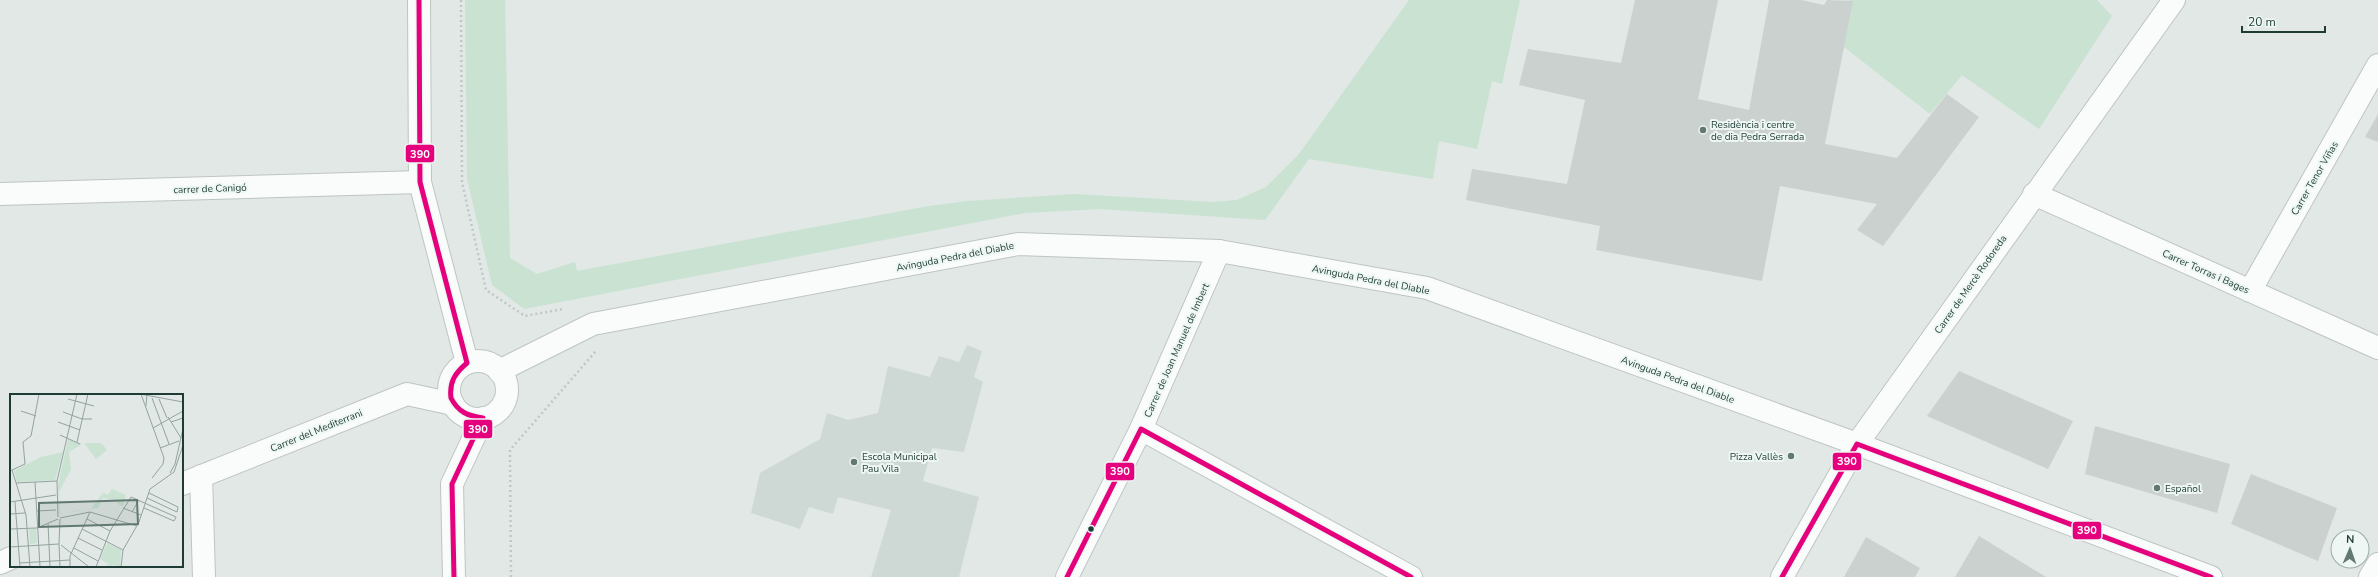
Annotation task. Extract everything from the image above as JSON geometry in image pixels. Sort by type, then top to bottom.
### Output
[{"type":"street","points":[[419,0],[420,182],[467,363]]},
{"type":"street","name":"Carrer de Mercè Rodoreda","points":[[1782,577],[1857,444],[2034,194],[2174,0]]},
{"type":"street","name":"Carrer Tenor Viñas","points":[[2250,291],[2378,65]]},
{"type":"street","name":"carrer de Canigó","points":[[0,194],[420,182]]},
{"type":"street","name":"Carrer Torras i Bages","points":[[2034,194],[2378,348]]},
{"type":"street","name":"Avinguda Pedra del Diable","points":[[500,371],[593,324],[1018,244],[1219,251],[1427,288],[1857,444],[2211,577]]},
{"type":"street","name":"Carrer de Joan Manuel de Imbert","points":[[1068,577],[1141,429],[1219,251]]},
{"type":"street","points":[[487,362],[500,371],[507,389],[505,399],[500,408],[492,415],[482,418],[472,418],[463,415],[453,404],[449,385],[458,368],[467,363],[487,362]]},
{"type":"street","name":"Carrer del Mediterrani","points":[[191,480],[407,394],[453,404]]},
{"type":"street","points":[[454,577],[452,484],[482,418]]},
{"type":"street","points":[[1141,429],[1411,577]]},
{"type":"street","points":[[191,480],[204,577]]},
{"type":"street","points":[[0,563],[10,558]]},
{"type":"street","points":[[2370,577],[2378,564]]},
{"type":"path","points":[[461,0],[462,182],[486,290],[525,316],[569,308]]},
{"type":"path","points":[[511,577],[510,450],[597,352],[593,324]]},
{"type":"shaded area","name":"Escola Municipal Pau Vila","points":[[967,345],[982,351],[974,377],[983,382],[964,452],[932,448],[923,481],[979,497],[959,577],[871,577],[891,510],[838,497],[833,514],[809,507],[800,529],[751,513],[760,473],[820,439],[827,413],[848,420],[878,413],[888,366],[930,377],[939,356],[959,362]]},
{"type":"green space","points":[[465,0],[505,0],[510,258],[537,274],[575,262],[577,271],[929,206],[968,201],[1075,194],[1213,202],[1237,200],[1266,187],[1299,154],[1409,0],[1520,0],[1502,84],[1492,81],[1477,149],[1439,141],[1433,179],[1309,159],[1265,220],[1100,209],[1025,213],[524,309],[492,285],[467,179]]},
{"type":"green space","points":[[1846,0],[2097,0],[2112,16],[2039,129],[1962,75],[1930,114],[1844,47],[1852,1]]},
{"type":"building","name":"Residència i centre de dia Pedra Serrada","points":[[1635,0],[1718,0],[1698,99],[1749,110],[1769,0],[1801,0],[1824,5],[1827,0],[1853,1],[1825,144],[1897,158],[1947,94],[1979,117],[1883,246],[1857,230],[1877,204],[1780,186],[1762,281],[1596,250],[1600,226],[1466,200],[1472,169],[1567,184],[1585,100],[1519,85],[1528,49],[1621,63]]},
{"type":"building","points":[[2378,114],[2378,142],[2365,137]]},
{"type":"building","points":[[1959,371],[2073,421],[2048,469],[1927,416]]},
{"type":"building","points":[[2095,426],[2230,464],[2217,513],[2085,474]]},
{"type":"building","points":[[2251,474],[2337,508],[2318,561],[2231,524]]},
{"type":"building","points":[[1979,536],[2046,577],[1955,577]]},
{"type":"building","points":[[1866,537],[1920,568],[1915,577],[1844,577]]},
{"type":"transit line","name":"390","points":[[419,0],[420,182],[467,363],[459,370],[454,378],[451,387],[451,398],[460,410],[473,416],[483,418],[452,484],[454,577]]},
{"type":"transit line","name":"390","points":[[1067,577],[1141,429],[1411,577]]},
{"type":"transit line","name":"390","points":[[1782,577],[1857,444],[2211,577]]},
{"type":"place","name":"Residència i centre de dia Pedra Serrada","points":[[1703,130]]},
{"type":"place","name":"Pizza Vallès","points":[[1791,456]]},
{"type":"place","name":"Escola Municipal Pau Vila","points":[[854,462]]},
{"type":"place","name":"Español","points":[[2157,488]]}]
